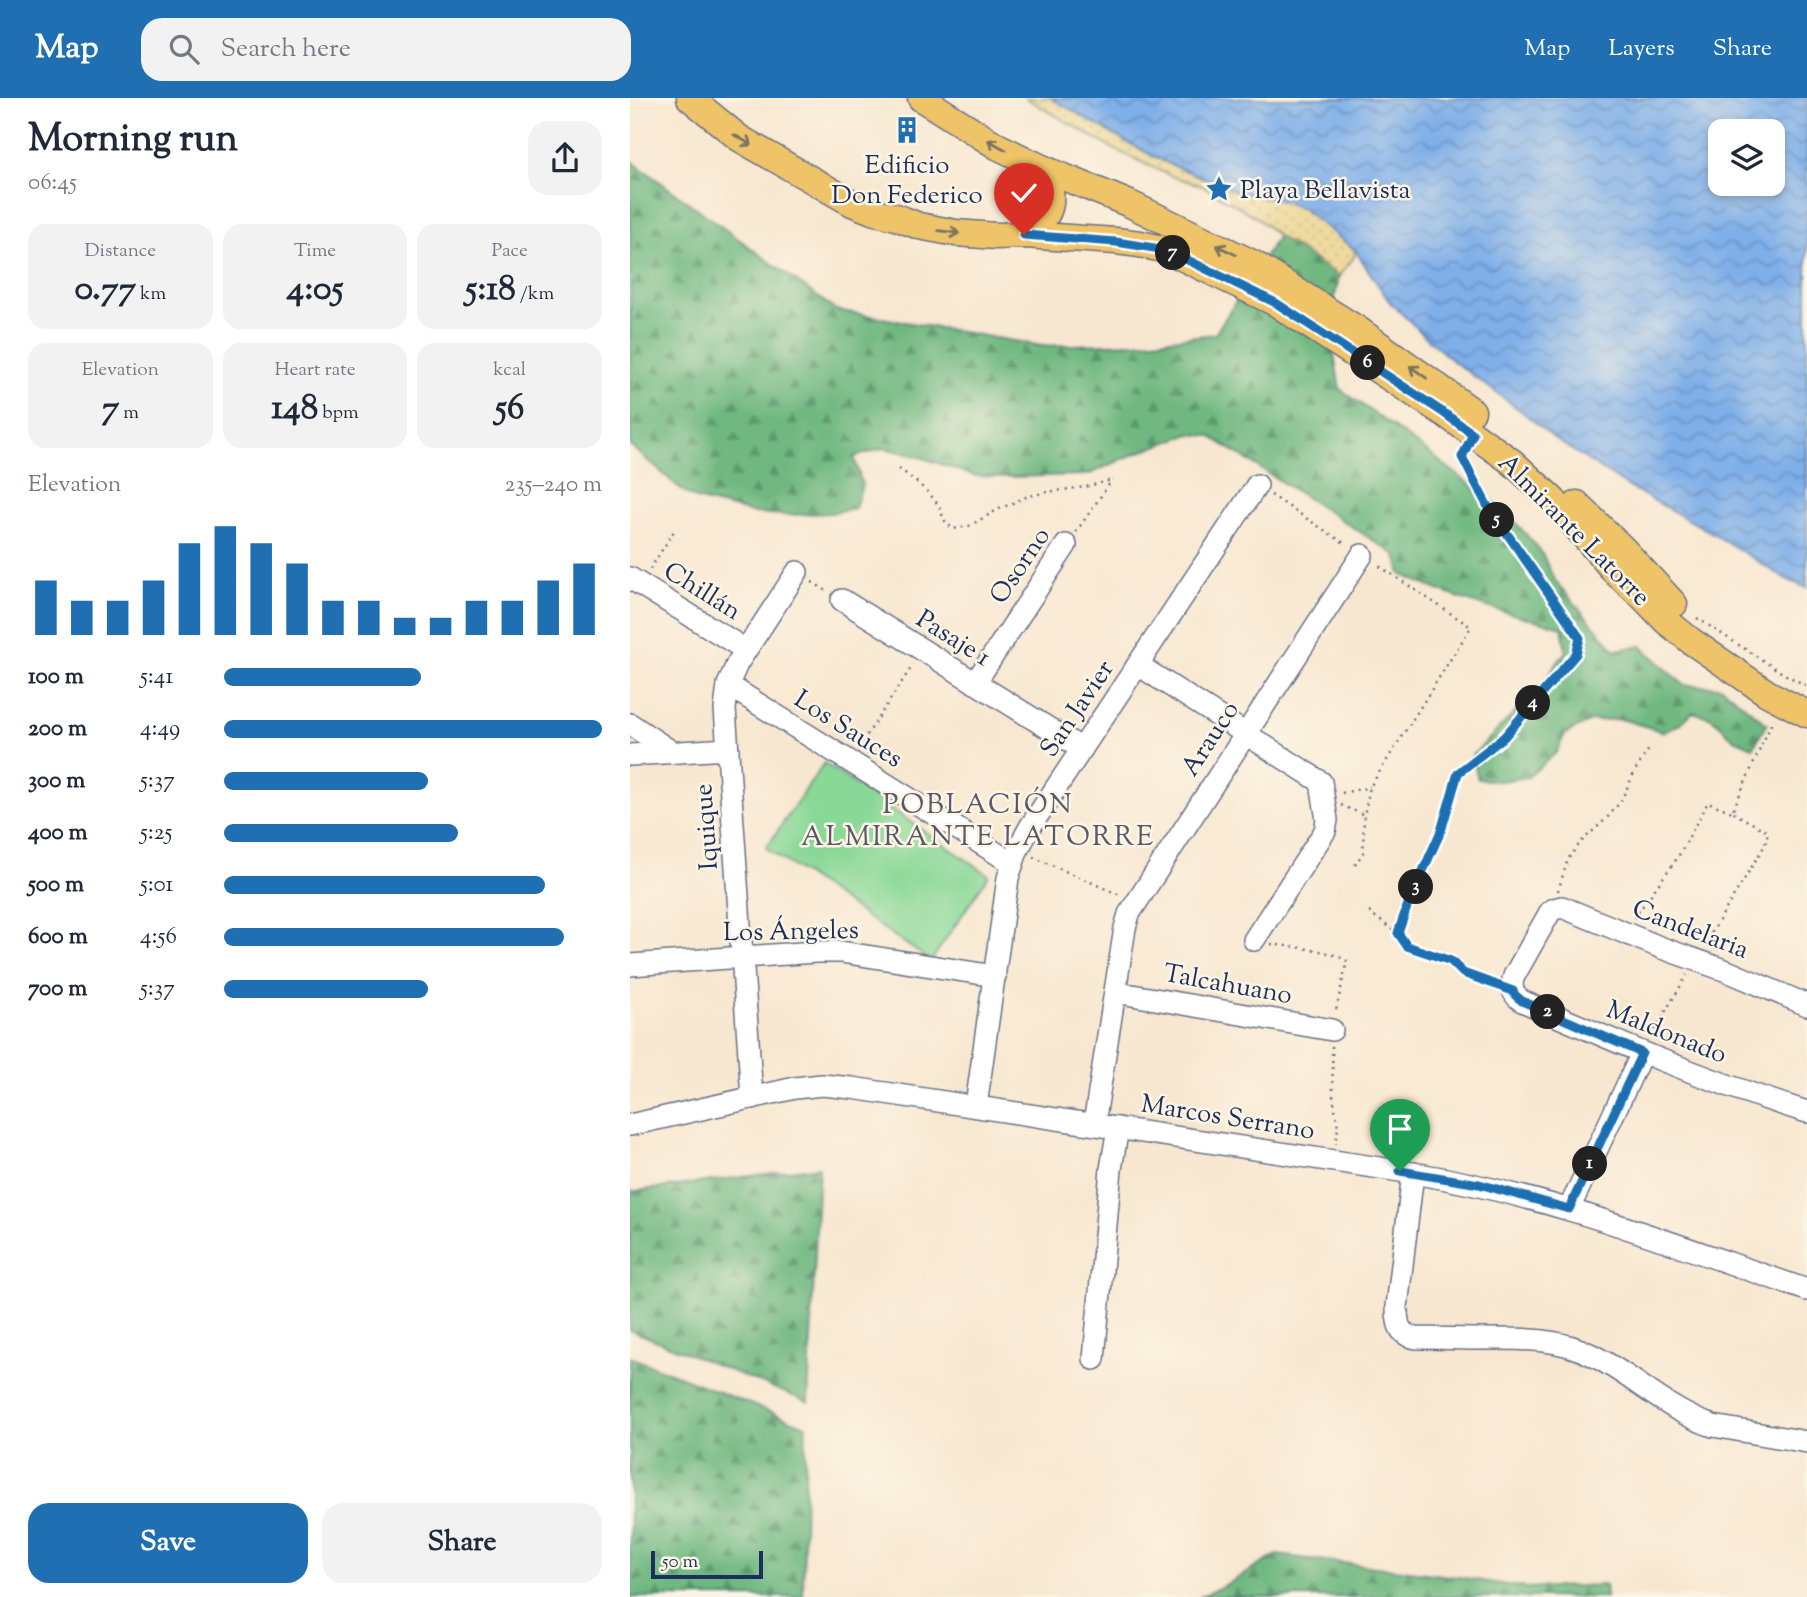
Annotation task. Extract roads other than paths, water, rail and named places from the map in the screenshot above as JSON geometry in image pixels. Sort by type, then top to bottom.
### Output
[{"type":"main road","name":"Almirante Latorre","points":[[690,98],[739,138],[852,203],[875,212],[937,230],[977,235],[1024,235],[1140,244],[1167,250],[1276,303],[1512,461],[1553,500],[1617,574],[1666,621],[1767,693],[1794,699]]},
{"type":"main road","name":"Almirante Latorre","points":[[921,98],[997,146],[1254,264],[1371,338],[1510,440],[1624,550],[1686,616],[1791,690],[1794,699],[1807,713]]},
{"type":"main road","points":[[1024,235],[1036,227],[1050,208],[1051,186],[1044,169]]},
{"type":"main road","points":[[1077,239],[1067,229],[1064,220],[1068,208],[1083,197],[1105,194]]},
{"type":"street","name":"San Javier","points":[[976,1106],[1008,878],[1015,857],[1030,827],[1256,485]]},
{"type":"street","name":"Osorno","points":[[975,683],[1066,545]]},
{"type":"street","name":"Arauco","points":[[1094,1124],[1129,914],[1362,555]]},
{"type":"street","name":"Iquique","points":[[752,1098],[725,709],[728,685],[737,664],[797,572]]},
{"type":"street","name":"Chillán","points":[[633,587],[746,650]]},
{"type":"street","name":"Pasaje 1","points":[[842,600],[1082,749]]},
{"type":"street","points":[[1138,665],[1245,734],[1322,790],[1327,820],[1325,831],[1254,940]]},
{"type":"street","name":"Los Sauces","points":[[728,685],[850,761],[1015,857]]},
{"type":"street","points":[[634,730],[672,752]]},
{"type":"street","points":[[630,755],[728,749]]},
{"type":"street","name":"Candelaria","points":[[1513,991],[1514,976],[1550,912],[1566,908],[1807,1005]]},
{"type":"street","name":"Los Ángeles","points":[[630,965],[841,952],[995,976]]},
{"type":"street","name":"Maldonado","points":[[1513,991],[1522,1001],[1642,1053],[1807,1112]]},
{"type":"street","name":"Talcahuano","points":[[1115,992],[1332,1030]]},
{"type":"street","points":[[1569,1209],[1642,1053]]},
{"type":"street","name":"Marcos Serrano","points":[[630,1125],[808,1086],[837,1086],[1479,1184],[1569,1209],[1807,1290]]},
{"type":"street","points":[[1094,1359],[1111,1169],[1118,1128]]},
{"type":"street","points":[[1413,1173],[1397,1307],[1399,1327],[1406,1335],[1416,1338],[1522,1339],[1558,1343],[1601,1360],[1675,1409],[1700,1422],[1807,1443]]},
{"type":"water","points":[[1051,98],[1807,98],[1807,588],[1786,579],[1709,531],[1629,487],[1555,439],[1430,341],[1389,301],[1355,250],[1303,209],[1283,201],[1238,192],[1165,162]]},
{"type":"place","name":"Edificio Don Federico","points":[[907,130]]},
{"type":"place","name":"Playa Bellavista","points":[[1219,189]]},
{"type":"district","name":"POBLACIÓN ALMIRANTE LATORRE","points":[[978,819]]}]
